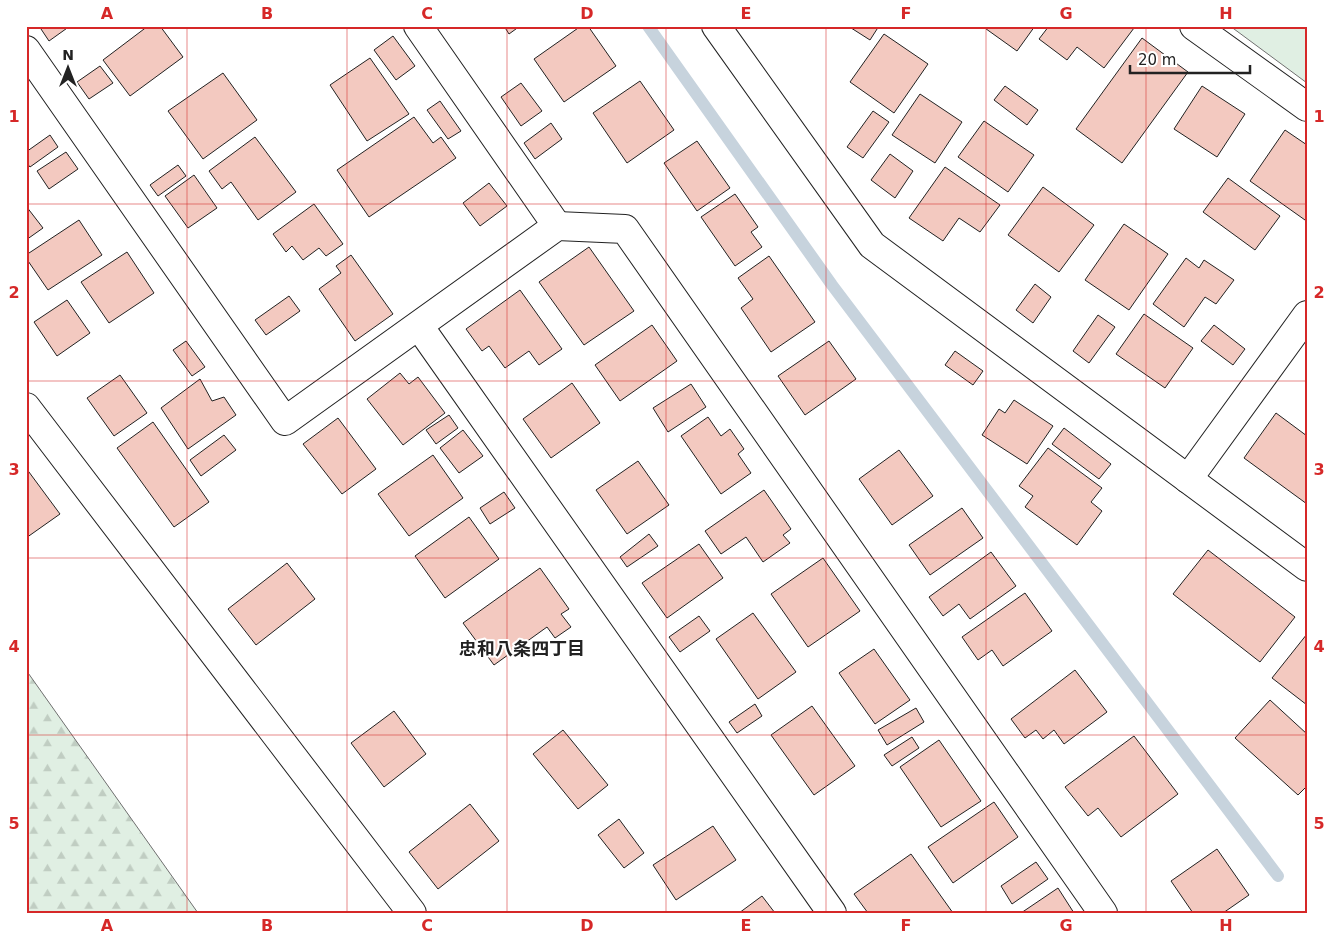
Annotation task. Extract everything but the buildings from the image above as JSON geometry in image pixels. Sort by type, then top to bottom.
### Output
[{"type":"street","points":[[418,26],[557,226]]},
{"type":"street","points":[[716,26],[872,245],[1307,567]]},
{"type":"street","points":[[1194,26],[1307,108]]},
{"type":"street","points":[[26,50],[286,421],[557,226],[625,229],[1103,913]]},
{"type":"street","points":[[1188,479],[1307,315]]},
{"type":"street","points":[[419,326],[832,913]]},
{"type":"street","points":[[26,407],[412,913]]},
{"type":"green space","points":[[1230,26],[1307,26],[1307,83]]},
{"type":"green space","points":[[26,670],[198,913],[26,913]]},
{"type":"waterway","points":[[648,26],[832,285],[1278,876]]},
{"type":"district","name":"忠和八条四丁目","points":[[522,649]]}]
